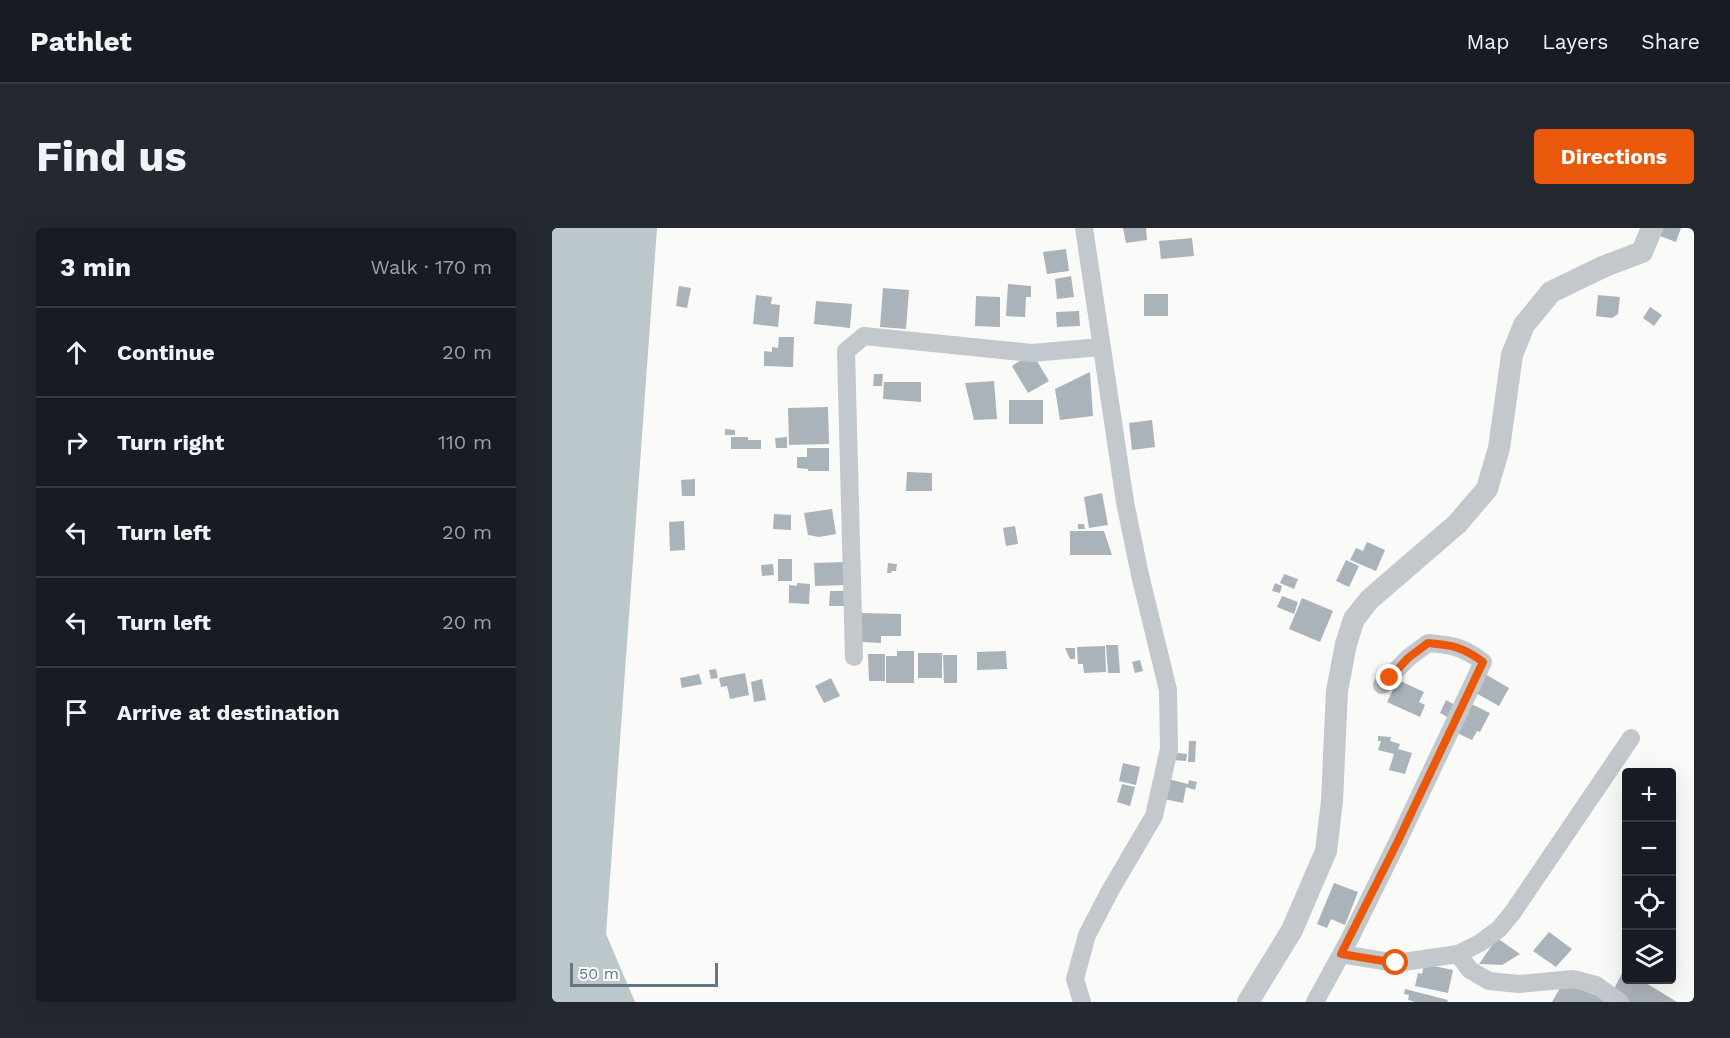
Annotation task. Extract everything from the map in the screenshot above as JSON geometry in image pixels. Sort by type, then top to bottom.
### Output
[{"type":"street","points":[[1082,1002],[1076,979],[1087,935],[1154,816],[1169,749],[1168,690],[1125,502],[1084,228]]},
{"type":"street","points":[[1248,1002],[1292,930],[1326,851],[1332,801],[1337,692],[1346,644],[1354,619],[1370,599],[1457,524],[1486,489],[1499,448],[1512,354],[1524,325],[1551,292],[1605,266],[1642,252],[1652,228]]},
{"type":"street","points":[[854,657],[846,351],[864,336],[1032,353],[1101,347]]},
{"type":"street","points":[[1315,1002],[1398,841],[1483,662],[1467,651],[1448,644],[1428,643],[1408,658],[1382,685]]},
{"type":"street","points":[[1341,954],[1396,963],[1458,954],[1480,943],[1499,929],[1513,912],[1631,738]]},
{"type":"street","points":[[1458,954],[1470,970],[1489,981],[1519,984],[1573,979],[1596,985],[1620,1002]]},
{"type":"shaded area","points":[[552,228],[657,228],[606,934],[635,1002],[552,1002]]},
{"type":"building","points":[[1123,228],[1146,228],[1147,240],[1126,243]]},
{"type":"building","points":[[1659,228],[1681,228],[1676,242],[1657,235]]},
{"type":"building","points":[[1192,238],[1194,256],[1161,259],[1159,241]]},
{"type":"building","points":[[1066,249],[1069,271],[1047,274],[1043,252]]},
{"type":"building","points":[[1071,276],[1074,297],[1057,299],[1055,279]]},
{"type":"building","points":[[1008,284],[1031,286],[1031,297],[1026,297],[1025,317],[1006,316]]},
{"type":"building","points":[[679,286],[691,288],[687,308],[676,306]]},
{"type":"building","points":[[883,288],[909,290],[906,329],[880,327]]},
{"type":"building","points":[[1144,294],[1168,294],[1168,316],[1144,316]]},
{"type":"building","points":[[756,295],[772,297],[771,304],[780,305],[778,327],[753,324]]},
{"type":"building","points":[[1598,295],[1620,297],[1618,314],[1612,318],[1596,316]]},
{"type":"building","points":[[976,296],[1000,297],[1000,327],[975,326]]},
{"type":"building","points":[[816,301],[852,304],[850,328],[814,324]]},
{"type":"building","points":[[1650,307],[1662,315],[1654,326],[1643,318]]},
{"type":"building","points":[[1079,311],[1080,326],[1057,327],[1056,312]]},
{"type":"building","points":[[779,337],[794,337],[793,367],[764,366],[764,351],[772,352],[772,347],[778,348]]},
{"type":"building","points":[[1032,353],[1049,381],[1028,393],[1012,366]]},
{"type":"building","points":[[1090,372],[1093,416],[1060,420],[1055,389]]},
{"type":"building","points":[[874,374],[883,374],[882,386],[873,386]]},
{"type":"building","points":[[994,381],[997,419],[974,420],[965,383]]},
{"type":"building","points":[[884,382],[921,382],[921,402],[883,399]]},
{"type":"building","points":[[1009,400],[1043,400],[1043,424],[1009,424]]},
{"type":"building","points":[[828,407],[829,444],[789,445],[788,408]]},
{"type":"building","points":[[1152,420],[1155,447],[1132,450],[1129,423]]},
{"type":"building","points":[[725,429],[735,430],[735,435],[725,435]]},
{"type":"building","points":[[731,437],[761,440],[761,449],[731,449]]},
{"type":"building","points":[[787,437],[787,448],[776,448],[775,438]]},
{"type":"building","points":[[807,448],[829,448],[829,471],[808,471],[808,469],[797,468],[797,457],[807,457]]},
{"type":"building","points":[[907,472],[932,473],[932,491],[906,491]]},
{"type":"building","points":[[695,479],[695,496],[682,496],[681,480]]},
{"type":"building","points":[[1102,493],[1108,525],[1089,528],[1084,497]]},
{"type":"building","points":[[832,509],[836,534],[819,537],[808,535],[804,513]]},
{"type":"building","points":[[774,514],[791,515],[791,530],[773,529]]},
{"type":"building","points":[[684,521],[685,550],[670,551],[669,522]]},
{"type":"building","points":[[1078,524],[1084,524],[1085,529],[1078,529]]},
{"type":"building","points":[[1015,526],[1018,544],[1006,546],[1003,528]]},
{"type":"building","points":[[1070,531],[1104,531],[1112,555],[1070,555]]},
{"type":"building","points":[[1367,542],[1385,550],[1376,571],[1350,560],[1356,548],[1363,551]]},
{"type":"building","points":[[778,559],[792,559],[792,581],[778,581]]},
{"type":"building","points":[[1346,560],[1359,566],[1349,587],[1336,581]]},
{"type":"building","points":[[845,562],[846,585],[815,586],[814,563]]},
{"type":"building","points":[[888,563],[897,564],[896,571],[887,573]]},
{"type":"building","points":[[773,564],[774,575],[762,576],[761,565]]},
{"type":"building","points":[[1284,574],[1298,579],[1294,589],[1280,583]]},
{"type":"building","points":[[797,583],[810,584],[809,604],[789,603],[789,585],[797,586]]},
{"type":"building","points":[[1275,583],[1282,586],[1280,593],[1272,591]]},
{"type":"building","points":[[830,591],[846,591],[846,606],[829,606]]},
{"type":"building","points":[[1282,596],[1298,602],[1294,614],[1277,607]]},
{"type":"building","points":[[1302,598],[1333,611],[1320,642],[1289,629]]},
{"type":"building","points":[[862,613],[901,614],[901,636],[881,636],[881,643],[862,642]]},
{"type":"building","points":[[1106,645],[1118,645],[1120,673],[1108,673]]},
{"type":"building","points":[[1105,646],[1106,672],[1084,673],[1083,664],[1078,664],[1077,647]]},
{"type":"building","points":[[1065,648],[1075,648],[1075,659],[1070,659]]},
{"type":"building","points":[[897,651],[914,651],[914,683],[886,683],[886,656],[897,656]]},
{"type":"building","points":[[1006,651],[1007,669],[977,670],[977,652]]},
{"type":"building","points":[[918,653],[942,653],[942,678],[918,678]]},
{"type":"building","points":[[868,654],[885,654],[885,681],[869,681]]},
{"type":"building","points":[[943,655],[957,655],[957,683],[944,683]]},
{"type":"building","points":[[1140,660],[1143,671],[1135,673],[1132,662]]},
{"type":"building","points":[[716,669],[718,678],[711,679],[709,670]]},
{"type":"building","points":[[745,673],[749,695],[730,699],[727,686],[721,687],[719,678]]},
{"type":"building","points":[[699,674],[702,684],[682,688],[680,678]]},
{"type":"building","points":[[1485,674],[1509,688],[1499,706],[1474,692]]},
{"type":"building","points":[[831,678],[840,696],[824,703],[815,686]]},
{"type":"building","points":[[762,679],[766,700],[754,702],[751,682]]},
{"type":"building","points":[[1398,680],[1424,692],[1419,702],[1425,705],[1420,717],[1387,702]]},
{"type":"building","points":[[1446,700],[1455,705],[1449,718],[1440,713]]},
{"type":"building","points":[[1469,703],[1490,713],[1480,732],[1477,731],[1472,740],[1455,732]]},
{"type":"building","points":[[1378,736],[1391,737],[1390,741],[1400,744],[1398,749],[1412,753],[1405,774],[1389,770],[1394,754],[1378,750],[1381,741],[1378,741]]},
{"type":"building","points":[[1189,741],[1196,741],[1195,762],[1188,762]]},
{"type":"building","points":[[1171,752],[1187,754],[1186,761],[1171,760]]},
{"type":"building","points":[[1123,763],[1140,767],[1136,785],[1119,781]]},
{"type":"building","points":[[1168,779],[1188,784],[1189,780],[1197,782],[1195,790],[1186,787],[1183,803],[1164,799]]},
{"type":"building","points":[[1122,784],[1135,787],[1130,806],[1117,802]]},
{"type":"building","points":[[1334,883],[1358,892],[1345,925],[1331,919],[1327,928],[1317,924]]},
{"type":"building","points":[[1549,932],[1572,949],[1556,967],[1533,951]]},
{"type":"building","points":[[1497,938],[1520,954],[1502,965],[1479,964]]},
{"type":"building","points":[[1424,964],[1453,970],[1448,993],[1415,986],[1418,973],[1422,974]]},
{"type":"building","points":[[1622,973],[1622,984],[1648,984],[1677,1002],[1625,1002],[1612,993]]},
{"type":"building","points":[[1563,983],[1614,1002],[1552,1002]]},
{"type":"building","points":[[1405,989],[1448,1000],[1447,1002],[1415,1002],[1408,1000],[1409,995],[1404,994]]},
{"type":"route","points":[[1390,678],[1408,658],[1428,643],[1448,644],[1467,651],[1483,662],[1398,841],[1341,954],[1396,963]]}]
